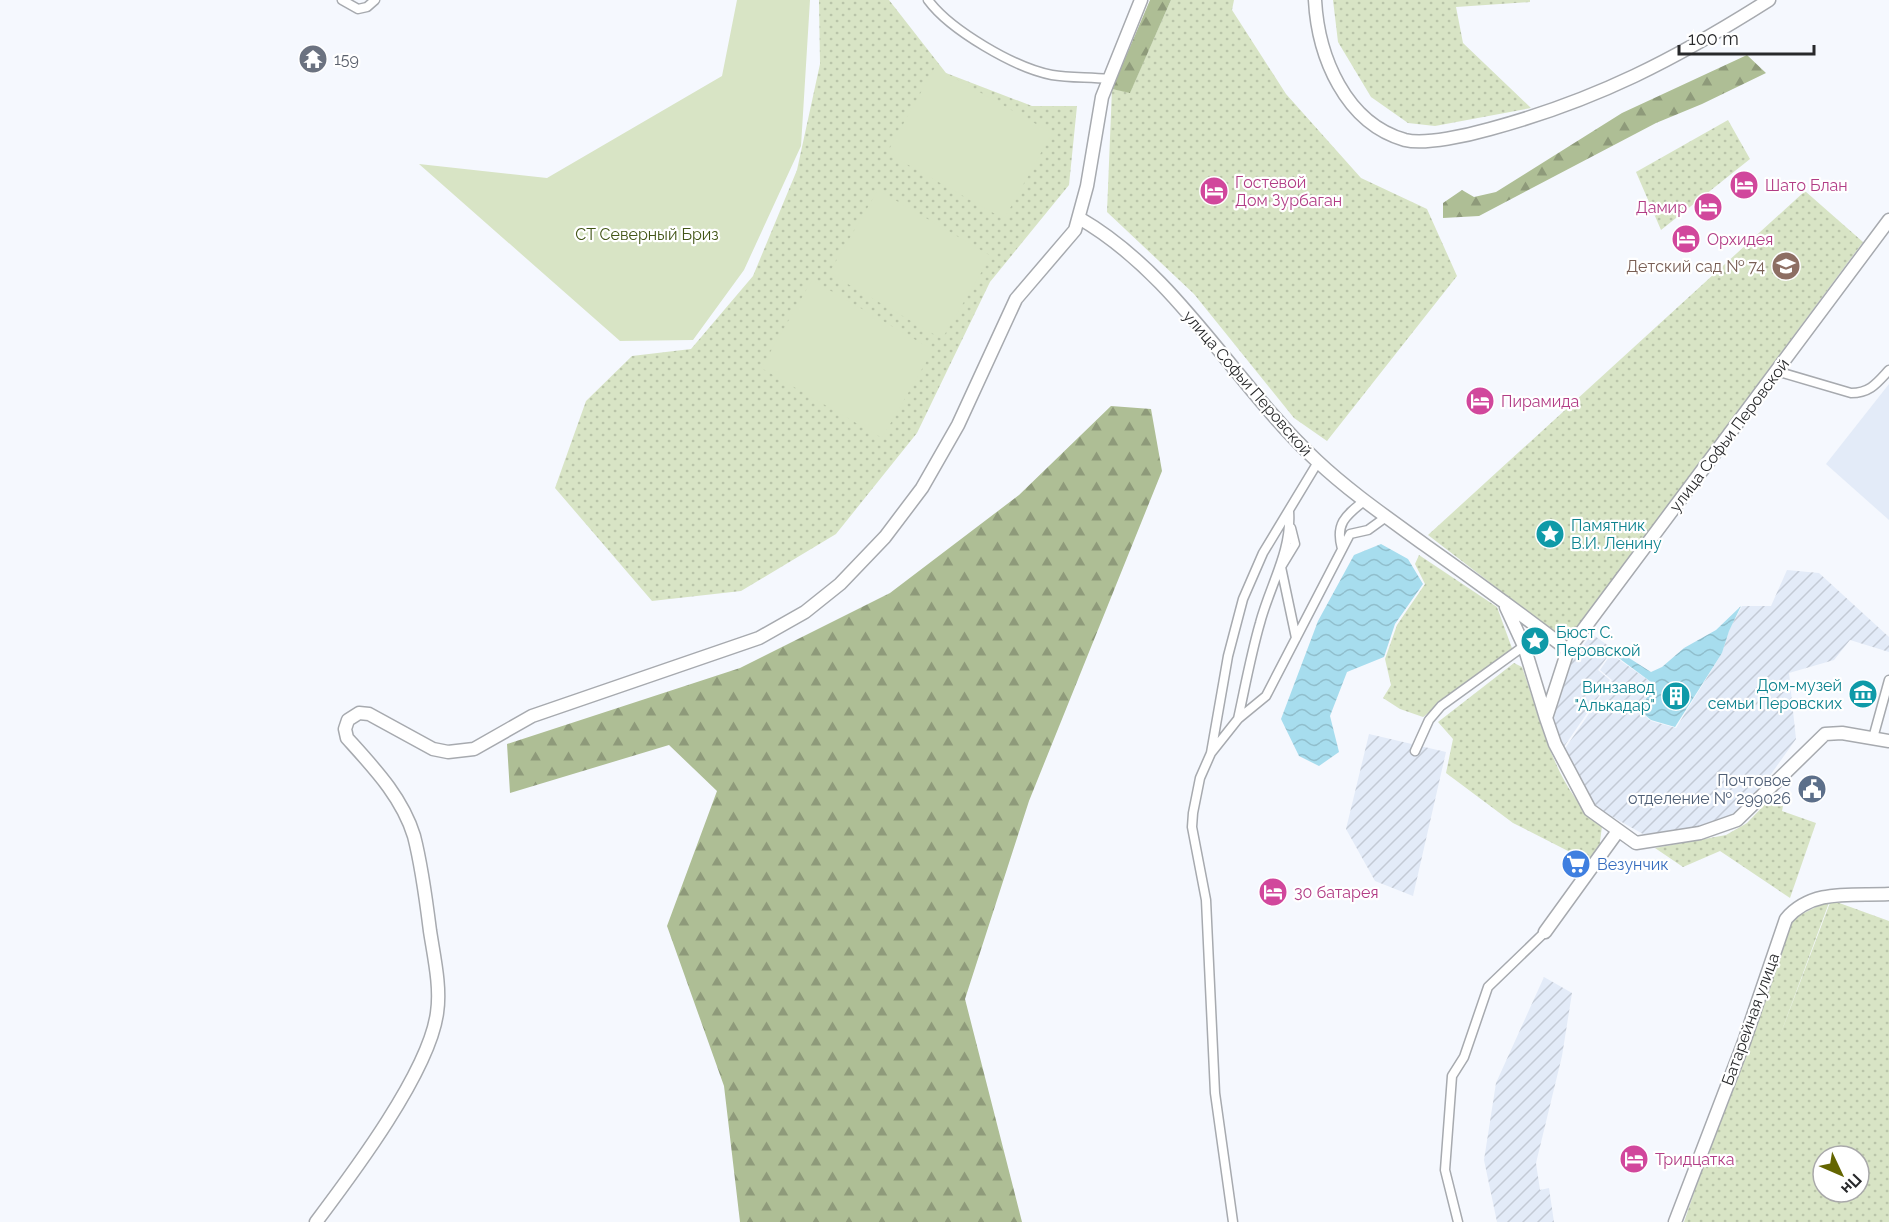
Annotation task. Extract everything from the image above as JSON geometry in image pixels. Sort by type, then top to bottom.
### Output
[{"type":"street","points":[[342,0],[358,9],[367,7],[375,0]]},
{"type":"street","points":[[928,0],[960,32],[1029,67],[1052,75],[1108,79]]},
{"type":"street","points":[[316,1222],[346,1182],[413,1077],[427,1051],[437,1014],[438,1000],[422,874],[409,819],[380,775],[347,738],[345,729],[348,720],[359,713],[369,714],[433,749],[448,752],[474,749],[532,716],[759,638],[805,612],[862,563],[922,488],[958,425],[1016,299],[1075,230],[1086,189],[1108,79],[1141,0]]},
{"type":"street","points":[[1315,0],[1325,60],[1346,97],[1376,125],[1406,140],[1456,138],[1579,101],[1643,74],[1703,42],[1769,0]]},
{"type":"street","points":[[1086,189],[1088,207],[1092,216],[1108,235]]},
{"type":"street","name":"улица Софьи Перовской","points":[[1079,218],[1108,235],[1182,307],[1283,426],[1318,462],[1364,501],[1568,650]]},
{"type":"street","name":"улица Софьи Перовской","points":[[1546,718],[1568,650],[1889,219]]},
{"type":"street","points":[[1052,259],[1086,232],[1108,235]]},
{"type":"street","points":[[1776,371],[1851,393],[1863,393],[1872,388],[1889,370]]},
{"type":"street","points":[[1233,1222],[1215,1093],[1206,900],[1192,827],[1200,778],[1211,753],[1228,656],[1243,599],[1263,553],[1318,462]]},
{"type":"street","points":[[1342,549],[1338,535],[1346,515],[1364,501]]},
{"type":"street","points":[[1238,719],[1260,621],[1281,567],[1295,544],[1289,510]]},
{"type":"street","points":[[1211,753],[1238,719],[1266,696],[1350,534],[1368,530],[1386,517]]},
{"type":"street","points":[[1281,567],[1296,638]]},
{"type":"street","points":[[1501,599],[1511,614],[1524,646],[1561,758],[1590,810],[1636,843],[1666,840],[1723,827],[1737,820],[1755,805],[1812,743],[1825,734],[1889,741]]},
{"type":"street","points":[[1415,751],[1429,720],[1441,706],[1524,646]]},
{"type":"street","points":[[1873,738],[1889,680]]},
{"type":"street","points":[[1458,1222],[1445,1170],[1452,1076],[1466,1054],[1488,987],[1545,932],[1618,831]]},
{"type":"street","name":"Батарейная улица","points":[[1675,1222],[1744,1042],[1786,919],[1795,908],[1821,898],[1847,894],[1889,894]]},
{"type":"shaded area","points":[[1889,384],[1889,520],[1826,464]]},
{"type":"shaded area","name":"Винзавод \"Алькадар\"","points":[[1787,570],[1819,573],[1889,637],[1889,652],[1850,640],[1834,660],[1789,673],[1796,739],[1742,815],[1692,831],[1650,838],[1595,807],[1564,750],[1612,680],[1600,670],[1611,654],[1655,685],[1639,711],[1651,721],[1676,728],[1722,653],[1729,630],[1742,606],[1771,606]]},
{"type":"shaded area","points":[[1592,634],[1613,649],[1598,670],[1610,680],[1563,748],[1552,718],[1570,663]]},
{"type":"shaded area","points":[[1369,734],[1446,752],[1413,896],[1375,881],[1346,829]]},
{"type":"shaded area","points":[[1544,977],[1572,993],[1562,1056],[1536,1163],[1540,1190],[1549,1188],[1554,1222],[1497,1222],[1484,1160],[1496,1083]]},
{"type":"green space","name":"СТ Северный Бриз","points":[[737,0],[810,0],[801,146],[744,270],[693,340],[620,341],[419,164],[547,178],[722,76]]},
{"type":"green space","points":[[819,0],[889,0],[946,73],[1032,106],[1077,106],[1069,185],[990,282],[917,433],[836,534],[741,591],[652,601],[555,488],[586,401],[632,356],[691,349],[753,276],[797,170],[820,64]]},
{"type":"green space","points":[[1150,0],[1171,0],[1130,93],[1112,89]]},
{"type":"green space","points":[[1171,0],[1234,0],[1232,10],[1286,94],[1361,178],[1427,209],[1457,276],[1327,441],[1294,418],[1194,294],[1107,212],[1112,89],[1130,92]]},
{"type":"green space","points":[[1333,0],[1530,0],[1530,2],[1456,7],[1463,43],[1531,108],[1435,126],[1408,123],[1371,97],[1338,42]]},
{"type":"green space","points":[[1747,55],[1766,73],[1656,123],[1479,216],[1443,218],[1443,203],[1462,190],[1474,197],[1496,192],[1622,113]]},
{"type":"green space","points":[[935,67],[1052,133],[1004,219],[887,153]]},
{"type":"green space","points":[[1728,120],[1750,159],[1661,230],[1636,172]]},
{"type":"green space","points":[[878,190],[991,256],[942,339],[829,273]]},
{"type":"green space","points":[[1805,191],[1863,242],[1575,631],[1561,637],[1428,535]]},
{"type":"green space","points":[[812,280],[933,350],[882,438],[761,368]]},
{"type":"green space","points":[[1111,406],[1151,409],[1162,471],[1029,801],[965,999],[1022,1222],[740,1222],[724,1086],[667,926],[717,791],[669,745],[510,793],[507,744],[740,668],[890,593],[1019,495]]},
{"type":"green space","points":[[1419,555],[1497,607],[1513,651],[1423,717],[1400,709],[1383,698],[1391,685],[1385,659],[1397,625],[1425,584],[1415,564]]},
{"type":"green space","points":[[1514,663],[1522,667],[1543,731],[1561,774],[1572,794],[1602,826],[1599,850],[1588,865],[1570,852],[1513,823],[1446,773],[1453,739],[1438,722]]},
{"type":"green space","points":[[1768,801],[1783,806],[1782,811],[1816,823],[1790,898],[1720,851],[1683,867],[1655,848],[1726,835],[1747,823]]},
{"type":"green space","points":[[1830,900],[1778,1041],[1831,900],[1889,921],[1889,1222],[1684,1222],[1784,931],[1798,916]]},
{"type":"water","points":[[1381,544],[1408,559],[1423,584],[1395,624],[1384,657],[1347,672],[1330,716],[1339,752],[1319,766],[1299,756],[1281,719],[1318,621],[1354,555]]},
{"type":"water","points":[[1741,606],[1722,653],[1675,727],[1651,720],[1639,710],[1655,685],[1612,653],[1615,649],[1651,672],[1662,667],[1684,648],[1716,630]]},
{"type":"place","name":"159","points":[[313,59]]},
{"type":"place","name":"Шато Блан","points":[[1744,185]]},
{"type":"place","name":"Гостевой Дом Зурбаган","points":[[1214,191]]},
{"type":"place","name":"Дамир","points":[[1708,207]]},
{"type":"place","name":"Орхидея","points":[[1686,239]]},
{"type":"place","name":"Детский сад № 74","points":[[1786,266]]},
{"type":"place","name":"Пирамида","points":[[1480,401]]},
{"type":"place","name":"Памятник В.И. Ленину","points":[[1550,534]]},
{"type":"place","name":"Бюст С. Перовской","points":[[1535,641]]},
{"type":"place","name":"Дом-музей семьи Перовских","points":[[1863,694]]},
{"type":"place","name":"Винзавод \"Алькадар\"","points":[[1676,696]]},
{"type":"place","name":"Почтовое отделение № 299026","points":[[1812,789]]},
{"type":"place","name":"Везунчик","points":[[1576,864]]},
{"type":"place","name":"30 батарея","points":[[1273,892]]},
{"type":"place","name":"Тридцатка","points":[[1634,1159]]}]
